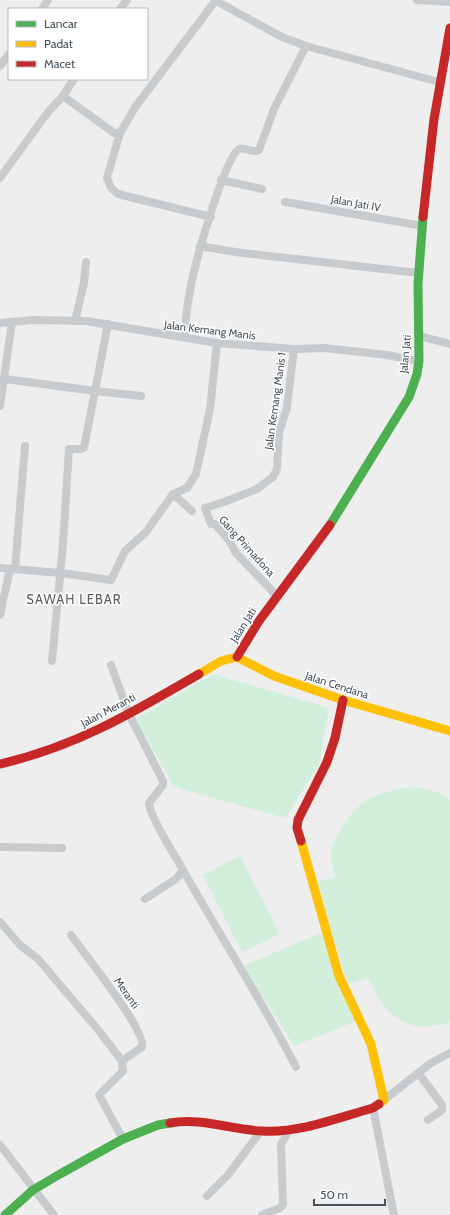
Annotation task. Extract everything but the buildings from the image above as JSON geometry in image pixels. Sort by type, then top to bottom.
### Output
[{"type":"street","points":[[121,8],[127,0]]},
{"type":"street","points":[[211,217],[118,194],[111,188],[107,178],[120,133],[136,106],[216,0],[282,37],[306,46],[439,82]]},
{"type":"street","points":[[417,0],[450,2]]},
{"type":"street","name":"Jalan Jati","points":[[237,657],[247,638],[326,532],[409,397],[416,374],[419,336],[418,273],[430,149],[439,82],[450,28]]},
{"type":"street","points":[[184,337],[191,284],[200,246],[211,217],[221,180],[237,150],[242,148],[253,152],[259,150],[274,109],[306,46]]},
{"type":"street","points":[[0,66],[8,55]]},
{"type":"street","points":[[0,178],[48,112],[63,96],[73,80]]},
{"type":"street","points":[[63,96],[114,134],[120,133]]},
{"type":"street","points":[[221,180],[262,189]]},
{"type":"street","name":"Jalan Jati IV","points":[[285,202],[423,226]]},
{"type":"street","points":[[200,246],[235,252],[418,273]]},
{"type":"street","points":[[75,321],[84,283],[86,262]]},
{"type":"street","name":"Jalan Kemang Manis","points":[[0,323],[33,320],[75,321],[108,324],[218,343],[294,349],[336,349],[417,361]]},
{"type":"street","points":[[0,406],[12,322]]},
{"type":"street","points":[[52,661],[61,573],[69,449],[81,450],[84,448],[108,324]]},
{"type":"street","points":[[419,336],[450,344]]},
{"type":"street","points":[[0,568],[61,573],[111,580],[125,551],[146,532],[173,494],[187,488],[196,474],[210,410],[218,343]]},
{"type":"street","name":"Jalan Kemang Manis 1","points":[[205,508],[257,489],[268,481],[277,469],[279,433],[287,407],[294,349]]},
{"type":"street","points":[[5,378],[141,396]]},
{"type":"street","points":[[0,615],[13,569],[25,446]]},
{"type":"street","points":[[173,494],[192,511]]},
{"type":"street","name":"Gang Primadona","points":[[205,508],[211,524],[215,524],[229,540],[236,552],[277,596]]},
{"type":"street","name":"Jalan Meranti","points":[[0,764],[31,757],[68,744],[129,714],[220,661],[237,657]]},
{"type":"street","name":"Jalan Cendana","points":[[237,657],[274,676],[343,700],[450,731]]},
{"type":"street","points":[[111,665],[129,714],[164,782],[150,802],[150,809],[182,870],[274,1024],[296,1067]]},
{"type":"street","points":[[343,700],[337,731],[328,763],[298,819],[297,828],[339,976],[372,1044],[384,1100]]},
{"type":"street","points":[[0,847],[62,848]]},
{"type":"street","points":[[145,899],[176,879],[182,870]]},
{"type":"street","points":[[0,922],[20,945],[38,959],[100,1032],[122,1061],[123,1071],[99,1095],[123,1139]]},
{"type":"street","name":"Meranti","points":[[71,935],[125,1008],[142,1036],[142,1047],[122,1061]]},
{"type":"street","points":[[5,1215],[33,1190],[123,1139],[158,1125],[174,1122],[211,1124],[261,1131],[289,1131],[373,1108],[431,1063],[450,1053]]},
{"type":"street","points":[[418,1074],[442,1105],[442,1110],[428,1120]]},
{"type":"street","points":[[373,1108],[394,1215]]},
{"type":"street","points":[[207,1196],[228,1175],[261,1131]]},
{"type":"street","points":[[262,1215],[280,1208],[283,1204],[281,1144],[289,1131]]},
{"type":"street","points":[[0,1145],[33,1190],[54,1215]]},
{"type":"green space","points":[[213,674],[329,708],[319,765],[285,818],[174,787],[136,719]]},
{"type":"green space","points":[[415,787],[439,793],[450,799],[450,1022],[436,1026],[422,1026],[399,1020],[382,1003],[369,978],[348,984],[316,882],[335,877],[331,859],[333,846],[344,823],[361,804],[378,794]]},
{"type":"green space","points":[[240,856],[280,934],[242,952],[203,875]]},
{"type":"green space","points":[[321,933],[356,1021],[294,1046],[243,966]]},
{"type":"traffic: fast","points":[[330,525],[409,397],[417,374],[419,361],[418,284],[423,217]]},
{"type":"traffic: fast","points":[[5,1215],[33,1190],[60,1174],[123,1139],[158,1125],[170,1123]]},
{"type":"traffic: slow","points":[[199,674],[221,661],[237,657],[274,676],[343,700],[450,731]]},
{"type":"traffic: slow","points":[[301,841],[339,976],[371,1044],[384,1100],[379,1104]]},
{"type":"traffic: jam","points":[[423,217],[434,119],[450,28]]},
{"type":"traffic: jam","points":[[237,657],[259,621],[330,525]]},
{"type":"traffic: jam","points":[[0,764],[28,757],[79,738],[127,715],[199,674]]},
{"type":"traffic: jam","points":[[301,841],[297,828],[298,820],[327,762],[335,738],[343,700]]},
{"type":"traffic: jam","points":[[170,1123],[193,1122],[262,1131],[290,1130],[318,1124],[373,1108],[379,1104]]},
{"type":"district","name":"SAWAH LEBAR","points":[[74,599]]}]
